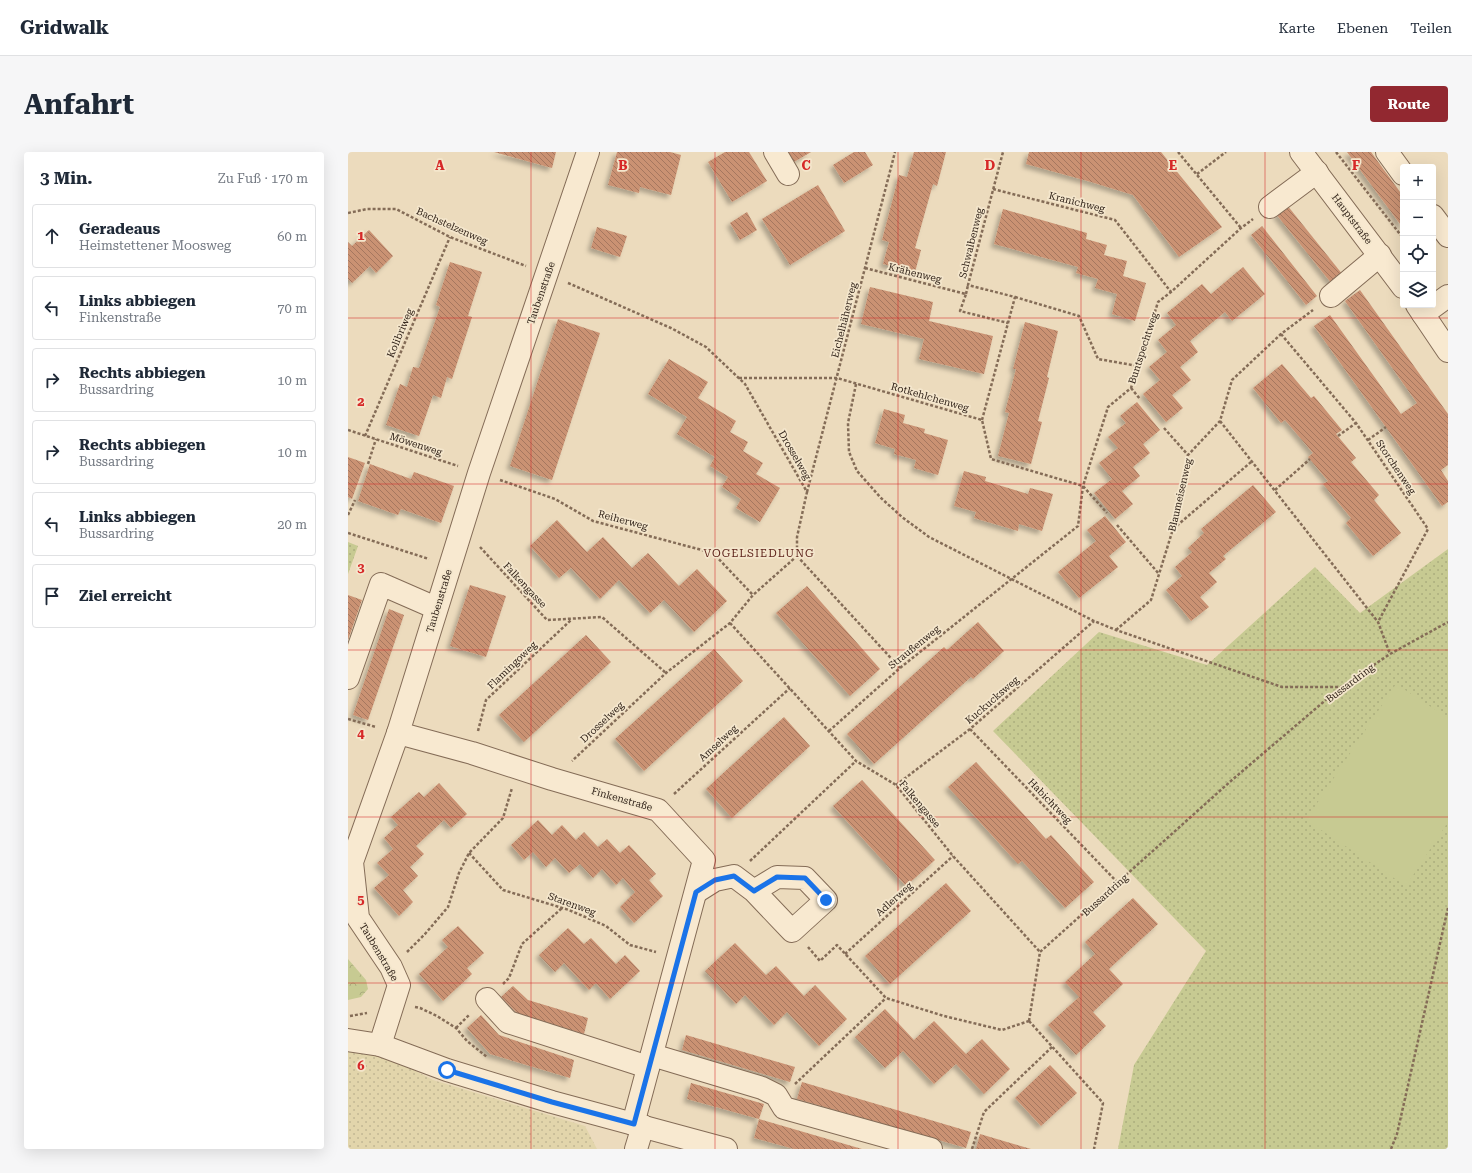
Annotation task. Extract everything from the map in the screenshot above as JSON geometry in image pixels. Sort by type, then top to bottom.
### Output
[{"type":"street","name":"Taubenstraße","points":[[380,1044],[399,985],[391,967],[358,918],[352,862],[398,733],[479,473],[588,152]]},
{"type":"street","points":[[775,152],[788,174]]},
{"type":"street","name":"Hauptstraße","points":[[1301,152],[1400,283]]},
{"type":"street","points":[[1387,152],[1400,170]]},
{"type":"street","points":[[1270,207],[1317,172]]},
{"type":"street","points":[[1436,220],[1448,236]]},
{"type":"street","points":[[1331,296],[1380,255]]},
{"type":"street","points":[[1448,296],[1420,310],[1448,351]]},
{"type":"street","points":[[348,678],[381,584],[436,608]]},
{"type":"street","name":"Finkenstraße","points":[[398,733],[472,753],[552,779],[658,810],[704,860],[650,1061],[638,1125],[636,1149]]},
{"type":"street","points":[[696,892],[715,880],[734,876],[754,891],[792,931],[826,900],[805,878],[777,877],[754,891]]},
{"type":"street","points":[[487,999],[508,1022],[650,1061],[762,1088],[776,1095],[784,1108],[931,1149]]},
{"type":"street","points":[[348,1040],[380,1044],[447,1070],[552,1102],[726,1149]]},
{"type":"path","name":"Eichelhäherweg","points":[[807,492],[895,152]]},
{"type":"path","name":"Schwalbenweg","points":[[1003,152],[968,284],[1079,316],[1098,359],[1138,366]]},
{"type":"path","points":[[1178,152],[1241,228]]},
{"type":"path","points":[[1197,174],[1226,152]]},
{"type":"path","points":[[1336,152],[1401,236]]},
{"type":"path","name":"Kranichweg","points":[[993,189],[1115,220],[1171,292]]},
{"type":"path","name":"Buntspechtweg","points":[[1013,579],[1078,526],[1084,486],[1108,407],[1131,388],[1158,302],[1241,228],[1270,207]]},
{"type":"path","name":"Bachstelzenweg","points":[[348,213],[367,209],[396,209],[450,236],[547,274]]},
{"type":"path","name":"Kolibriweg","points":[[365,436],[450,236]]},
{"type":"path","name":"Krähenweg","points":[[865,268],[966,294]]},
{"type":"path","name":"Drosselweg","points":[[547,274],[671,328],[706,347],[745,384],[807,492],[797,537],[797,556],[753,595],[730,623],[666,673],[552,779]]},
{"type":"path","points":[[968,284],[960,311],[1008,323]]},
{"type":"path","name":"Blaumeisenweg","points":[[1116,630],[1151,600],[1173,529],[1188,455],[1220,421],[1232,380],[1281,334],[1331,296]]},
{"type":"path","points":[[1015,297],[982,420],[991,459],[1084,486],[1107,513]]},
{"type":"path","name":"Storchenweg","points":[[1281,334],[1356,423],[1428,529],[1378,622]]},
{"type":"path","name":"Rotkehlchenweg","points":[[739,378],[837,378],[982,420]]},
{"type":"path","points":[[856,384],[848,423],[848,452],[858,471],[880,498],[929,537],[1094,622],[1282,687],[1341,688]]},
{"type":"path","points":[[1131,388],[1140,400]]},
{"type":"path","points":[[1220,421],[1378,622],[1390,654]]},
{"type":"path","points":[[1338,436],[1356,423]]},
{"type":"path","points":[[1368,440],[1386,427]]},
{"type":"path","points":[[1164,428],[1188,455]]},
{"type":"path","name":"Möwenweg","points":[[348,430],[479,473]]},
{"type":"path","points":[[368,464],[376,440]]},
{"type":"path","points":[[1275,490],[1310,459]]},
{"type":"path","points":[[1173,529],[1252,462]]},
{"type":"path","name":"Reiherweg","points":[[479,473],[555,499],[594,521],[712,553],[753,595]]},
{"type":"path","points":[[348,515],[355,500]]},
{"type":"path","points":[[1116,525],[1159,574]]},
{"type":"path","name":"Falkengasse","points":[[462,528],[547,620],[602,617],[666,673]]},
{"type":"path","points":[[348,533],[450,565]]},
{"type":"path","points":[[797,556],[900,668]]},
{"type":"path","name":"Straußenweg","points":[[829,731],[900,668],[1013,579]]},
{"type":"path","name":"Flamingoweg","points":[[472,753],[486,700],[571,619]]},
{"type":"path","name":"Kuckucksweg","points":[[896,786],[970,729],[1094,622]]},
{"type":"path","name":"Bussardring","points":[[1040,952],[1232,780],[1341,688],[1390,654],[1448,622]]},
{"type":"path","name":"Falkengasse","points":[[730,623],[856,761],[896,786],[953,856],[1040,952]]},
{"type":"path","name":"Amselweg","points":[[658,810],[790,688]]},
{"type":"path","points":[[348,719],[398,733]]},
{"type":"path","name":"Habichtweg","points":[[970,729],[1118,883]]},
{"type":"path","points":[[734,876],[856,761]]},
{"type":"path","points":[[391,967],[425,934],[448,907],[459,873],[469,853],[503,818],[518,767]]},
{"type":"path","name":"Starenweg","points":[[469,853],[503,890],[562,908],[606,926],[630,945],[678,959]]},
{"type":"path","name":"Adlerweg","points":[[845,954],[953,856]]},
{"type":"path","points":[[509,978],[522,944],[562,908]]},
{"type":"path","points":[[1391,1149],[1398,1134],[1448,908]]},
{"type":"path","points":[[792,931],[820,961],[837,945],[886,998],[944,1016],[1002,1030],[1029,1021]]},
{"type":"path","points":[[1029,1021],[1040,952]]},
{"type":"path","points":[[780,1102],[796,1082],[886,998]]},
{"type":"path","points":[[348,1016],[393,1006],[420,1008],[438,1016],[456,1028],[467,1041],[488,1058]]},
{"type":"path","points":[[1029,1021],[1104,1103],[1094,1149]]},
{"type":"path","points":[[972,1149],[984,1112],[1053,1046]]},
{"type":"shaded area","points":[[348,1050],[379,1052],[433,1080],[585,1126],[597,1149],[348,1149]]},
{"type":"green space","points":[[348,542],[358,546],[348,574]]},
{"type":"green space","points":[[1448,549],[1448,1149],[1118,1149],[1134,1065],[1206,951],[993,731],[1099,632],[1207,665],[1315,567],[1360,613]]},
{"type":"green space","points":[[1396,684],[1448,718],[1448,822],[1406,886],[1306,820]]},
{"type":"green space","points":[[348,959],[366,980],[368,989],[361,997],[348,1000]]},
{"type":"building","points":[[494,152],[556,152],[552,168]]},
{"type":"building","points":[[617,152],[670,152],[681,155],[671,195],[640,187],[639,193],[608,185]]},
{"type":"building","points":[[725,152],[749,152],[767,181],[732,202],[708,162]]},
{"type":"building","points":[[788,152],[811,152],[794,162]]},
{"type":"building","points":[[854,152],[865,152],[873,165],[844,183],[833,165]]},
{"type":"building","points":[[914,152],[946,152],[937,186],[933,184],[915,248],[921,250],[915,272],[883,264],[889,242],[882,240],[899,175],[907,177]]},
{"type":"building","points":[[1029,152],[1161,152],[1222,227],[1179,257],[1133,195],[1026,164]]},
{"type":"building","points":[[1347,152],[1371,152],[1400,192],[1400,224]]},
{"type":"building","points":[[818,185],[845,231],[790,265],[762,219]]},
{"type":"building","points":[[1287,205],[1343,275],[1332,284],[1276,214]]},
{"type":"building","points":[[1003,209],[1087,233],[1086,239],[1107,245],[1104,255],[1127,261],[1123,276],[1146,283],[1135,321],[1112,314],[1117,294],[1095,288],[1098,279],[1076,273],[1078,267],[994,244]]},
{"type":"building","points":[[747,212],[757,230],[740,240],[730,223]]},
{"type":"building","points":[[1262,226],[1317,296],[1306,305],[1251,235]]},
{"type":"building","points":[[597,227],[627,236],[620,257],[591,248]]},
{"type":"building","points":[[369,230],[393,256],[376,273],[370,266],[352,283],[348,279],[348,242],[352,246]]},
{"type":"building","points":[[450,262],[482,272],[468,316],[472,317],[452,379],[447,377],[441,398],[433,395],[419,436],[386,425],[400,384],[407,387],[413,367],[419,368],[440,307],[436,305]]},
{"type":"building","points":[[1243,267],[1265,294],[1232,321],[1225,312],[1190,341],[1198,352],[1180,367],[1191,380],[1172,395],[1183,408],[1166,422],[1143,394],[1160,380],[1149,367],[1167,352],[1158,340],[1176,325],[1167,313],[1202,284],[1211,294]]},
{"type":"building","points":[[870,287],[933,302],[929,321],[993,336],[984,374],[919,359],[924,339],[861,324]]},
{"type":"building","points":[[1360,290],[1448,414],[1448,465],[1441,470],[1448,481],[1448,502],[1442,506],[1314,326],[1330,315],[1401,414],[1417,403],[1345,301]]},
{"type":"building","points":[[558,319],[600,333],[552,480],[510,466]]},
{"type":"building","points":[[1025,322],[1058,331],[1047,377],[1049,378],[1038,421],[1042,422],[1031,464],[998,456],[1009,413],[1005,412],[1016,369],[1013,369]]},
{"type":"building","points":[[669,359],[708,382],[698,398],[736,421],[730,432],[748,442],[743,451],[763,463],[756,474],[780,488],[760,522],[736,508],[741,499],[722,487],[728,477],[710,466],[715,457],[677,434],[687,417],[648,394]]},
{"type":"building","points":[[1282,364],[1311,398],[1314,396],[1342,430],[1336,434],[1356,458],[1351,462],[1379,495],[1374,500],[1401,533],[1373,556],[1346,523],[1351,518],[1323,484],[1328,481],[1308,457],[1313,453],[1285,420],[1281,423],[1253,388]]},
{"type":"building","points":[[1137,402],[1160,430],[1143,444],[1150,453],[1133,467],[1140,476],[1122,491],[1133,504],[1115,519],[1094,493],[1112,479],[1099,463],[1118,448],[1108,437],[1126,423],[1120,416]]},
{"type":"building","points":[[884,409],[905,415],[903,423],[925,429],[924,433],[948,440],[938,475],[914,468],[916,460],[894,454],[895,449],[875,443]]},
{"type":"building","points":[[348,457],[365,463],[352,499],[348,497]]},
{"type":"building","points":[[370,464],[411,479],[414,472],[454,486],[441,523],[401,509],[398,515],[358,501]]},
{"type":"building","points":[[964,471],[986,477],[985,481],[1028,494],[1030,488],[1053,494],[1042,531],[1019,524],[1018,531],[974,518],[976,512],[954,506]]},
{"type":"building","points":[[1253,485],[1276,512],[1223,556],[1226,559],[1209,573],[1217,582],[1200,597],[1209,607],[1191,621],[1166,590],[1182,576],[1175,567],[1192,552],[1188,548],[1204,533],[1201,529]]},
{"type":"building","points":[[1105,516],[1126,542],[1109,556],[1118,567],[1079,598],[1058,572],[1096,541],[1087,530]]},
{"type":"building","points":[[557,520],[587,552],[603,537],[632,568],[648,553],[679,586],[697,569],[727,601],[694,632],[664,600],[650,613],[619,580],[600,599],[571,568],[559,578],[530,546]]},
{"type":"building","points":[[470,585],[506,596],[486,657],[450,646]]},
{"type":"building","points":[[807,586],[880,669],[850,696],[776,613]]},
{"type":"building","points":[[348,595],[362,600],[348,640]]},
{"type":"building","points":[[389,609],[404,615],[368,720],[353,715]]},
{"type":"building","points":[[978,622],[1004,651],[973,679],[971,677],[874,764],[847,734],[944,647],[947,650]]},
{"type":"building","points":[[586,635],[611,662],[524,742],[499,715]]},
{"type":"building","points":[[714,649],[743,681],[644,771],[615,739]]},
{"type":"building","points":[[784,717],[810,746],[732,818],[706,789]]},
{"type":"building","points":[[976,762],[1046,839],[1051,835],[1094,882],[1065,908],[1022,861],[1018,864],[948,787]]},
{"type":"building","points":[[862,780],[935,860],[906,886],[833,806]]},
{"type":"building","points":[[439,783],[467,814],[451,828],[444,820],[416,846],[424,854],[410,867],[418,876],[403,890],[413,902],[399,916],[374,888],[389,875],[377,863],[393,849],[384,838],[398,825],[391,817],[419,792],[424,797]]},
{"type":"building","points":[[538,820],[552,835],[562,825],[576,840],[584,832],[598,847],[607,839],[620,853],[629,845],[656,874],[649,880],[663,896],[634,923],[620,907],[635,892],[623,878],[616,885],[602,869],[593,878],[580,864],[569,873],[555,858],[546,867],[533,852],[524,860],[511,845]]},
{"type":"building","points":[[946,883],[971,911],[890,984],[865,956]]},
{"type":"building","points":[[1133,898],[1158,924],[1109,969],[1123,984],[1093,1012],[1106,1026],[1076,1055],[1048,1025],[1079,997],[1065,982],[1095,954],[1085,942]]},
{"type":"building","points":[[458,926],[484,953],[467,968],[472,974],[443,1001],[419,974],[448,947],[442,940]]},
{"type":"building","points":[[568,928],[584,944],[591,938],[616,964],[625,955],[640,971],[610,999],[596,983],[589,990],[564,963],[555,972],[539,955]]},
{"type":"building","points":[[735,943],[766,975],[776,966],[804,996],[815,985],[847,1019],[819,1046],[787,1012],[774,1025],[745,995],[736,1004],[705,971]]},
{"type":"building","points":[[513,986],[528,1000],[588,1018],[584,1034],[517,1013],[501,997]]},
{"type":"building","points":[[885,1009],[914,1040],[934,1021],[966,1054],[982,1039],[1010,1069],[984,1094],[956,1064],[934,1084],[903,1051],[885,1068],[855,1037]]},
{"type":"building","points":[[481,1015],[499,1035],[574,1060],[570,1078],[490,1054],[467,1028]]},
{"type":"building","points":[[686,1035],[795,1067],[790,1082],[682,1050]]},
{"type":"building","points":[[1050,1065],[1077,1093],[1041,1126],[1015,1098]]},
{"type":"building","points":[[802,1082],[971,1132],[966,1148],[797,1099]]},
{"type":"building","points":[[691,1083],[764,1104],[759,1119],[687,1099]]},
{"type":"building","points":[[759,1119],[862,1149],[794,1149],[754,1138]]},
{"type":"building","points":[[980,1134],[1031,1149],[976,1149]]},
{"type":"district","name":"VOGELSIEDLUNG","points":[[759,553]]},
{"type":"route","points":[[447,1070],[552,1102],[634,1124],[696,892],[715,880],[734,876],[754,891],[777,877],[805,878],[826,900]]}]
